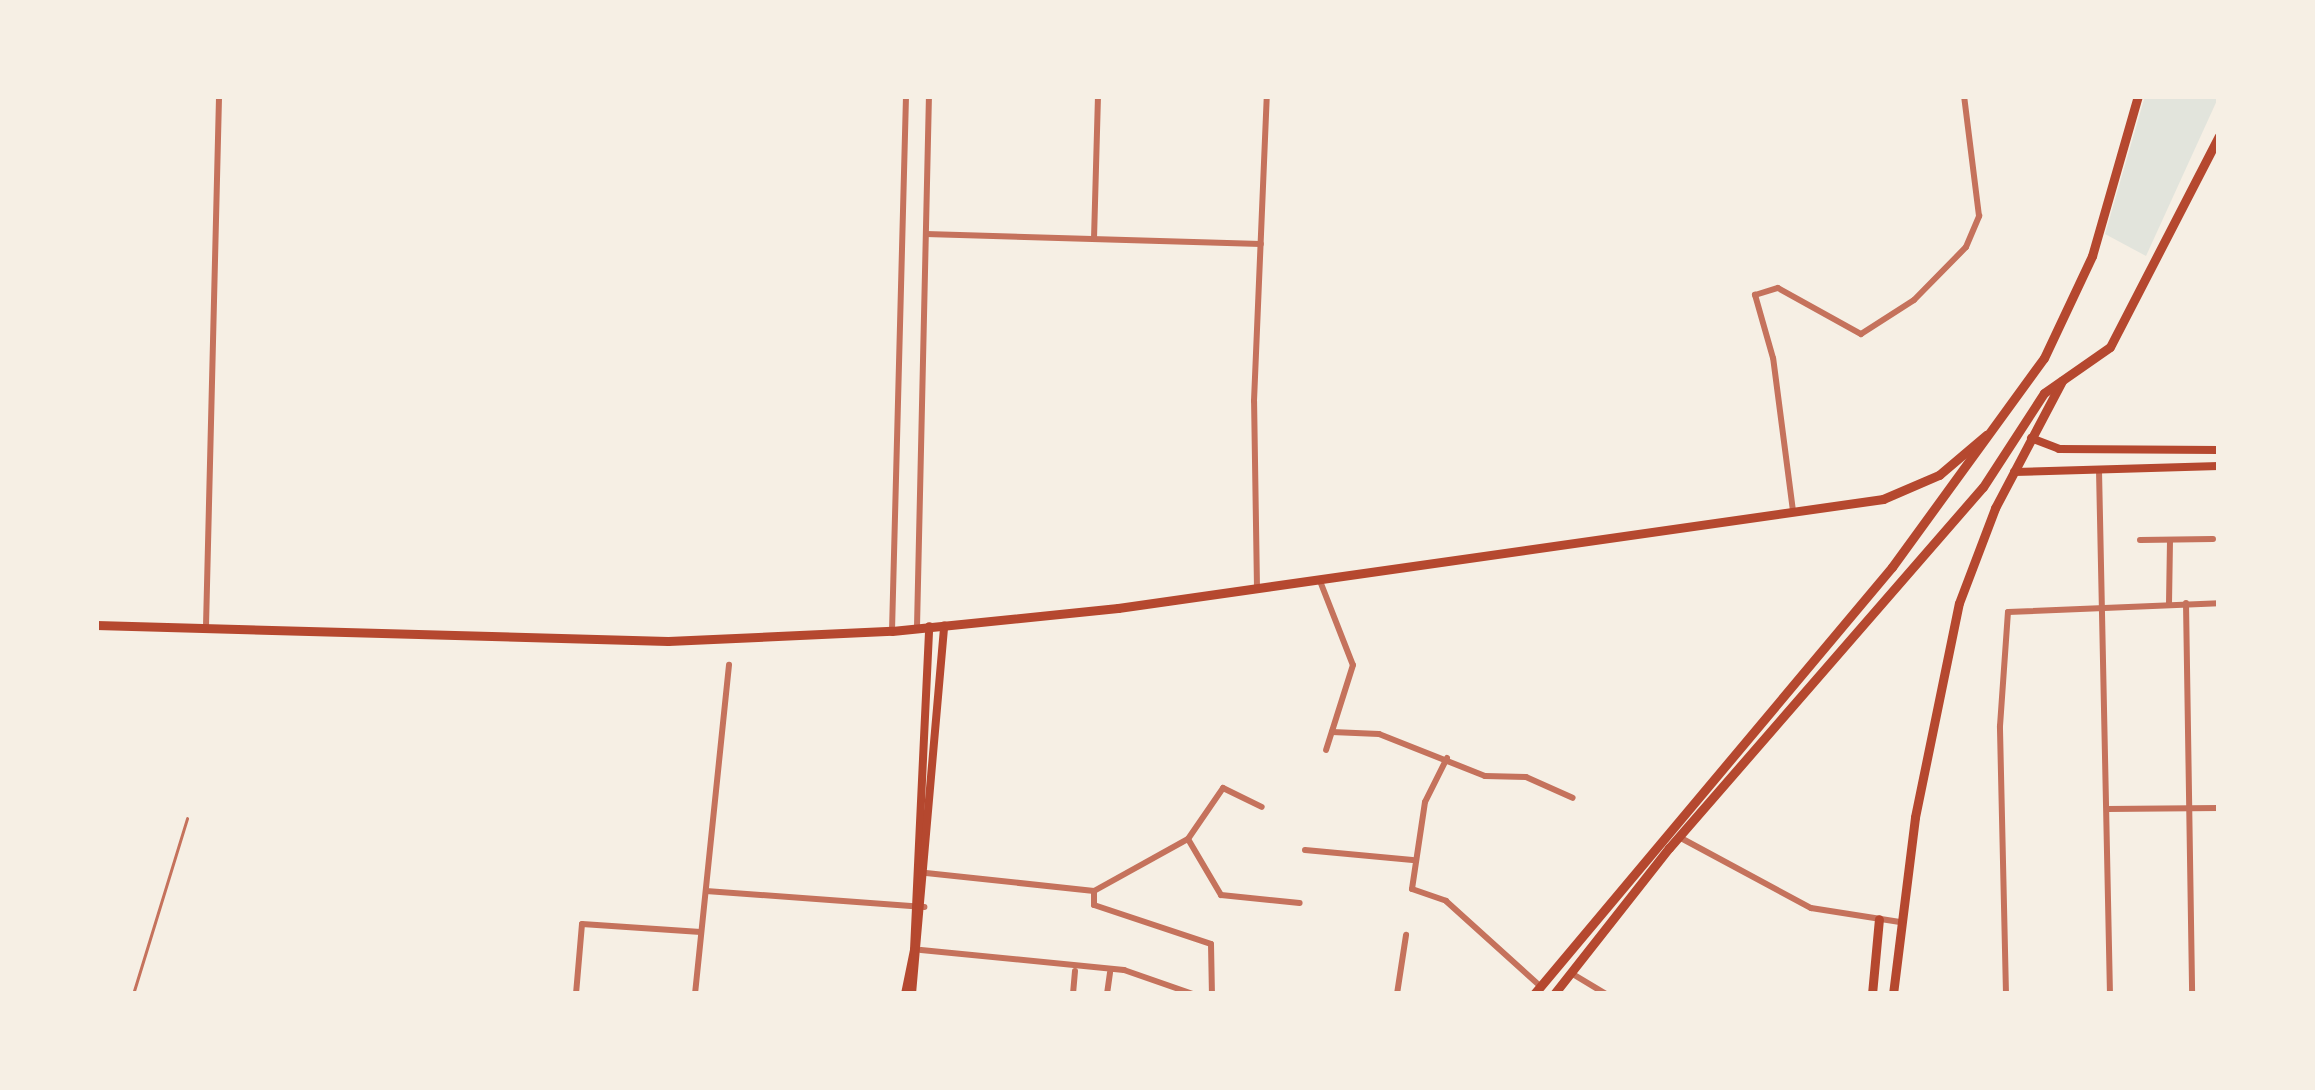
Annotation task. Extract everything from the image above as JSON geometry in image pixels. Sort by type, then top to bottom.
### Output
[{"type":"main road","points":[[1537,990],[1892,567],[1986,435],[2070,309],[2138,96]]},
{"type":"main road","points":[[1554,994],[1679,837],[1982,487],[2027,414],[2063,379],[2094,362],[2126,325],[2219,136]]},
{"type":"main road","points":[[1893,994],[1900,922],[1959,603],[2012,472],[2063,379]]},
{"type":"main road","points":[[96,625],[668,640],[944,626],[1257,592],[1793,511],[1917,488],[1986,435]]},
{"type":"main road","points":[[2030,437],[2059,449],[2219,450]]},
{"type":"main road","points":[[2012,472],[2219,466]]},
{"type":"main road","points":[[908,994],[926,873],[944,626]]},
{"type":"main road","points":[[908,994],[921,950],[923,627]]},
{"type":"main road","points":[[1872,994],[1880,919]]},
{"type":"street","points":[[206,626],[219,96]]},
{"type":"street","points":[[892,631],[906,96]]},
{"type":"street","points":[[923,627],[929,96]]},
{"type":"street","points":[[1094,239],[1098,96]]},
{"type":"street","points":[[1257,592],[1261,244],[1268,96]]},
{"type":"street","points":[[1793,511],[1773,358],[1755,295],[1778,288],[1861,334],[1914,300],[1966,247],[1979,216],[1964,96]]},
{"type":"street","points":[[926,234],[1261,244]]},
{"type":"street","points":[[2098,466],[2106,609],[2110,994]]},
{"type":"street","points":[[2140,540],[2212,539]]},
{"type":"street","points":[[2169,604],[2170,540]]},
{"type":"street","points":[[1320,581],[1352,665],[1326,750]]},
{"type":"street","points":[[2186,603],[2192,994]]},
{"type":"street","points":[[2006,994],[2004,620],[2017,609],[2219,603]]},
{"type":"street","points":[[694,994],[729,665]]},
{"type":"street","points":[[1332,732],[1379,734],[1573,797]]},
{"type":"street","points":[[1447,758],[1425,802],[1412,889],[1446,901],[1537,990]]},
{"type":"street","points":[[926,873],[1094,892],[1188,839],[1223,788],[1262,807]]},
{"type":"street","points":[[2107,809],[2219,808]]},
{"type":"street","points":[[1679,837],[1811,908],[1900,922]]},
{"type":"street","points":[[1188,839],[1221,895],[1300,903]]},
{"type":"street","points":[[1305,850],[1413,860]]},
{"type":"street","points":[[704,891],[920,907]]},
{"type":"street","points":[[1094,892],[1094,905],[1211,944],[1212,994]]},
{"type":"street","points":[[576,994],[582,924],[700,932]]},
{"type":"street","points":[[1397,994],[1406,935]]},
{"type":"street","points":[[921,950],[1109,972],[1193,994]]},
{"type":"street","points":[[1073,994],[1075,971]]},
{"type":"street","points":[[1107,994],[1109,972]]},
{"type":"street","points":[[1571,973],[1606,994]]},
{"type":"lane","points":[[133,994],[188,818]]},
{"type":"shaded area","points":[[2145,96],[2219,96],[2146,256],[2105,234]]}]
